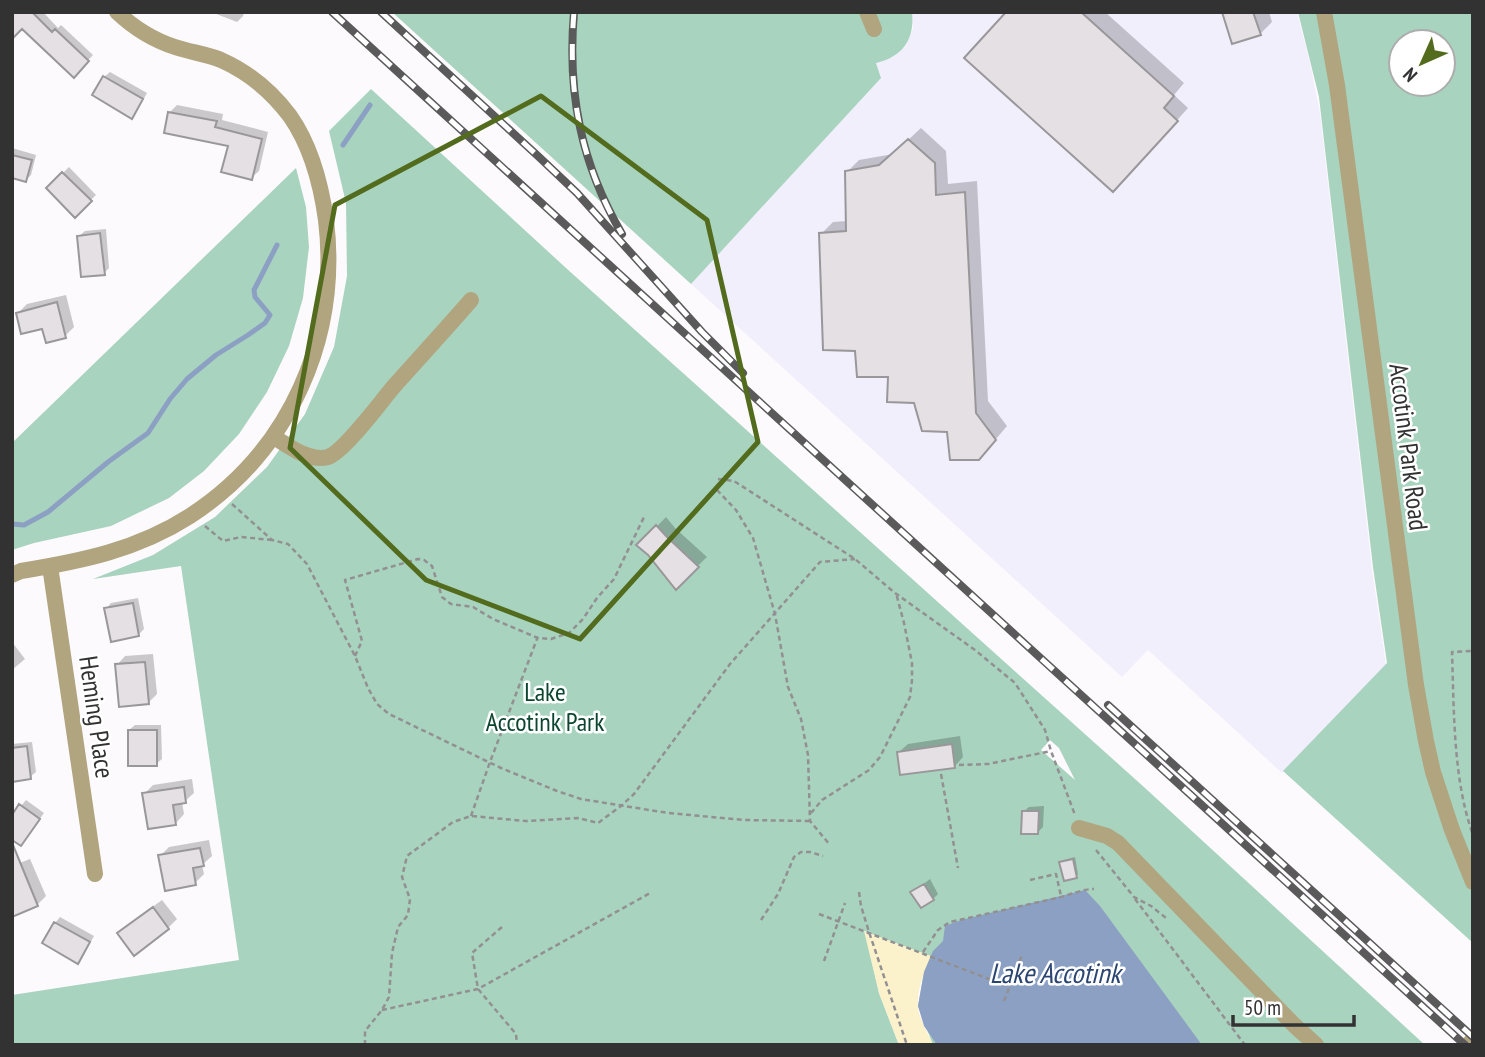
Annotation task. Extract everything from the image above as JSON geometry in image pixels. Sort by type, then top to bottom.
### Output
[{"type":"street","points":[[12,575],[126,548],[167,530],[236,480],[274,437],[299,393],[317,343],[327,293],[328,238],[324,206],[310,156],[290,117],[274,97],[255,80],[220,60],[163,43],[143,33],[117,12]]},
{"type":"street","points":[[866,12],[874,29]]},
{"type":"street","name":"Accotink Park Road","points":[[1324,12],[1338,85],[1406,617],[1422,718],[1433,772],[1452,830],[1473,881]]},
{"type":"street","points":[[274,437],[306,455],[318,458],[330,456],[342,448],[471,300]]},
{"type":"street","name":"Heming Place","points":[[50,566],[95,874]]},
{"type":"street","points":[[1079,828],[1118,842],[1316,1045]]},
{"type":"street","points":[[1468,1045],[1473,1040]]},
{"type":"path","points":[[718,479],[734,481],[855,559],[895,593],[975,650],[1015,683],[1045,730],[1079,828]]},
{"type":"path","points":[[717,490],[736,510],[753,538],[775,614],[788,687],[801,719],[808,755],[810,821],[830,845]]},
{"type":"path","points":[[221,493],[272,540]]},
{"type":"path","points":[[191,515],[223,541],[241,537],[288,544],[307,564],[355,656],[368,688],[377,704],[389,714],[490,762],[581,799],[716,818],[810,821]]},
{"type":"path","points":[[355,656],[362,641],[345,580],[418,559],[432,566],[442,597],[451,604],[473,607],[493,619],[538,638],[551,639],[569,633],[614,579],[645,515]]},
{"type":"path","points":[[365,1045],[365,1031],[389,997],[398,927],[408,915],[410,899],[402,877],[407,856],[453,822],[471,816],[526,821],[579,818],[598,823],[634,794],[730,664],[820,562],[855,559]]},
{"type":"path","points":[[811,813],[822,800],[869,770],[880,757],[910,697],[912,663],[895,593]]},
{"type":"path","points":[[471,816],[538,638]]},
{"type":"path","points":[[1473,651],[1451,652],[1454,718],[1464,811],[1473,836]]},
{"type":"path","points":[[959,765],[988,764],[1051,751]]},
{"type":"path","points":[[941,774],[958,868]]},
{"type":"path","points":[[761,920],[778,894],[794,857],[801,852],[823,856]]},
{"type":"path","points":[[1030,880],[1056,874],[1061,897]]},
{"type":"path","points":[[922,953],[939,930],[950,922],[1094,889]]},
{"type":"path","points":[[382,1010],[478,989],[652,892]]},
{"type":"path","points":[[859,892],[869,932],[908,1045]]},
{"type":"path","points":[[1134,897],[1245,1045]]},
{"type":"path","points":[[824,961],[845,903]]},
{"type":"path","points":[[819,914],[1010,987]]},
{"type":"path","points":[[502,928],[472,953],[478,989],[516,1034],[517,1045]]},
{"type":"path","points":[[1004,1001],[1022,955]]},
{"type":"highlighted area","points":[[541,96],[707,220],[758,442],[580,639],[426,580],[290,448],[335,205]]},
{"type":"shaded area","points":[[912,12],[1297,12],[1320,113],[1372,569],[1386,665],[1282,773],[1148,650],[1122,677],[691,284],[880,78],[876,62],[894,56],[906,45],[913,29]]},
{"type":"green space","points":[[392,12],[912,12],[912,22],[909,38],[900,51],[876,63],[881,78],[691,284]]},
{"type":"green space","points":[[1298,12],[1473,12],[1473,943],[1283,771],[1387,663],[1373,567],[1319,97]]},
{"type":"green space","name":"Lake Accotink Park","points":[[371,89],[566,268],[1145,788],[1425,1045],[933,1045],[918,1006],[924,972],[865,931],[879,993],[899,1045],[12,1045],[12,995],[239,960],[181,566],[93,579],[153,555],[215,517],[267,467],[305,414],[334,347],[347,276],[346,203],[329,131]],"holes":[[[1050,740],[1059,748],[1075,780],[1041,750]]]},
{"type":"green space","points":[[296,168],[306,207],[309,247],[303,298],[289,346],[267,392],[239,434],[204,471],[169,498],[111,526],[12,550],[12,443]]},
{"type":"sand","points":[[864,931],[931,956],[918,995],[918,1007],[933,1045],[899,1045],[879,993]]},
{"type":"water","name":"Lake Accotink","points":[[1085,890],[1100,906],[1202,1045],[937,1045],[924,1026],[918,1006],[924,972],[933,951],[943,941],[945,926]]},
{"type":"building","points":[[12,12],[32,12],[52,32],[55,29],[89,61],[74,78],[22,29],[12,39]]},
{"type":"building","points":[[1006,12],[1081,12],[1174,96],[1164,108],[1178,121],[1113,192],[964,58]]},
{"type":"building","points":[[1222,12],[1253,12],[1261,35],[1232,44]]},
{"type":"building","points":[[103,76],[143,99],[132,119],[92,95]]},
{"type":"building","points":[[168,112],[217,121],[215,127],[262,139],[252,180],[221,172],[228,146],[164,133]]},
{"type":"building","points":[[908,139],[935,163],[936,195],[965,192],[976,413],[996,440],[979,460],[950,460],[947,432],[922,431],[914,403],[887,402],[888,377],[857,377],[855,351],[823,350],[819,233],[846,231],[845,171],[879,165]]},
{"type":"building","points":[[12,155],[32,160],[26,182],[12,178]]},
{"type":"building","points":[[62,172],[92,201],[75,218],[46,188]]},
{"type":"building","points":[[100,233],[105,275],[81,277],[77,236]]},
{"type":"building","points":[[57,302],[66,338],[46,343],[42,329],[21,334],[16,313]]},
{"type":"building","points":[[656,525],[699,567],[676,590],[648,555],[636,545]]},
{"type":"building","points":[[133,603],[139,636],[111,642],[104,608]]},
{"type":"building","points":[[145,662],[149,704],[119,707],[115,664]]},
{"type":"building","points":[[128,730],[157,730],[157,766],[128,766]]},
{"type":"building","points":[[952,744],[955,768],[900,775],[897,752]]},
{"type":"building","points":[[27,746],[31,779],[12,782],[12,748]]},
{"type":"building","points":[[184,787],[186,803],[173,805],[176,825],[148,829],[142,793]]},
{"type":"building","points":[[19,804],[40,819],[21,846],[12,840],[12,815]]},
{"type":"building","points":[[1022,811],[1039,811],[1038,834],[1021,834]]},
{"type":"building","points":[[12,846],[38,906],[12,917]]},
{"type":"building","points":[[200,848],[204,866],[193,868],[196,885],[165,891],[158,855]]},
{"type":"building","points":[[1073,859],[1077,878],[1064,881],[1059,862]]},
{"type":"building","points":[[924,884],[934,900],[921,908],[910,892]]},
{"type":"building","points":[[153,907],[169,929],[134,956],[117,933]]},
{"type":"building","points":[[54,922],[90,942],[78,964],[42,943]]},
{"type":"waterway","points":[[343,145],[370,105]]},
{"type":"waterway","points":[[12,524],[24,525],[48,512],[148,433],[187,379],[216,355],[265,323],[270,315],[255,297],[254,290],[277,245]]},
{"type":"railway","points":[[332,12],[1465,1045]]},
{"type":"railway","points":[[381,12],[577,193],[702,332],[743,373]]},
{"type":"railway","points":[[574,12],[573,71],[580,127],[596,181],[622,234]]},
{"type":"railway","points":[[1108,705],[1473,1037]]}]
